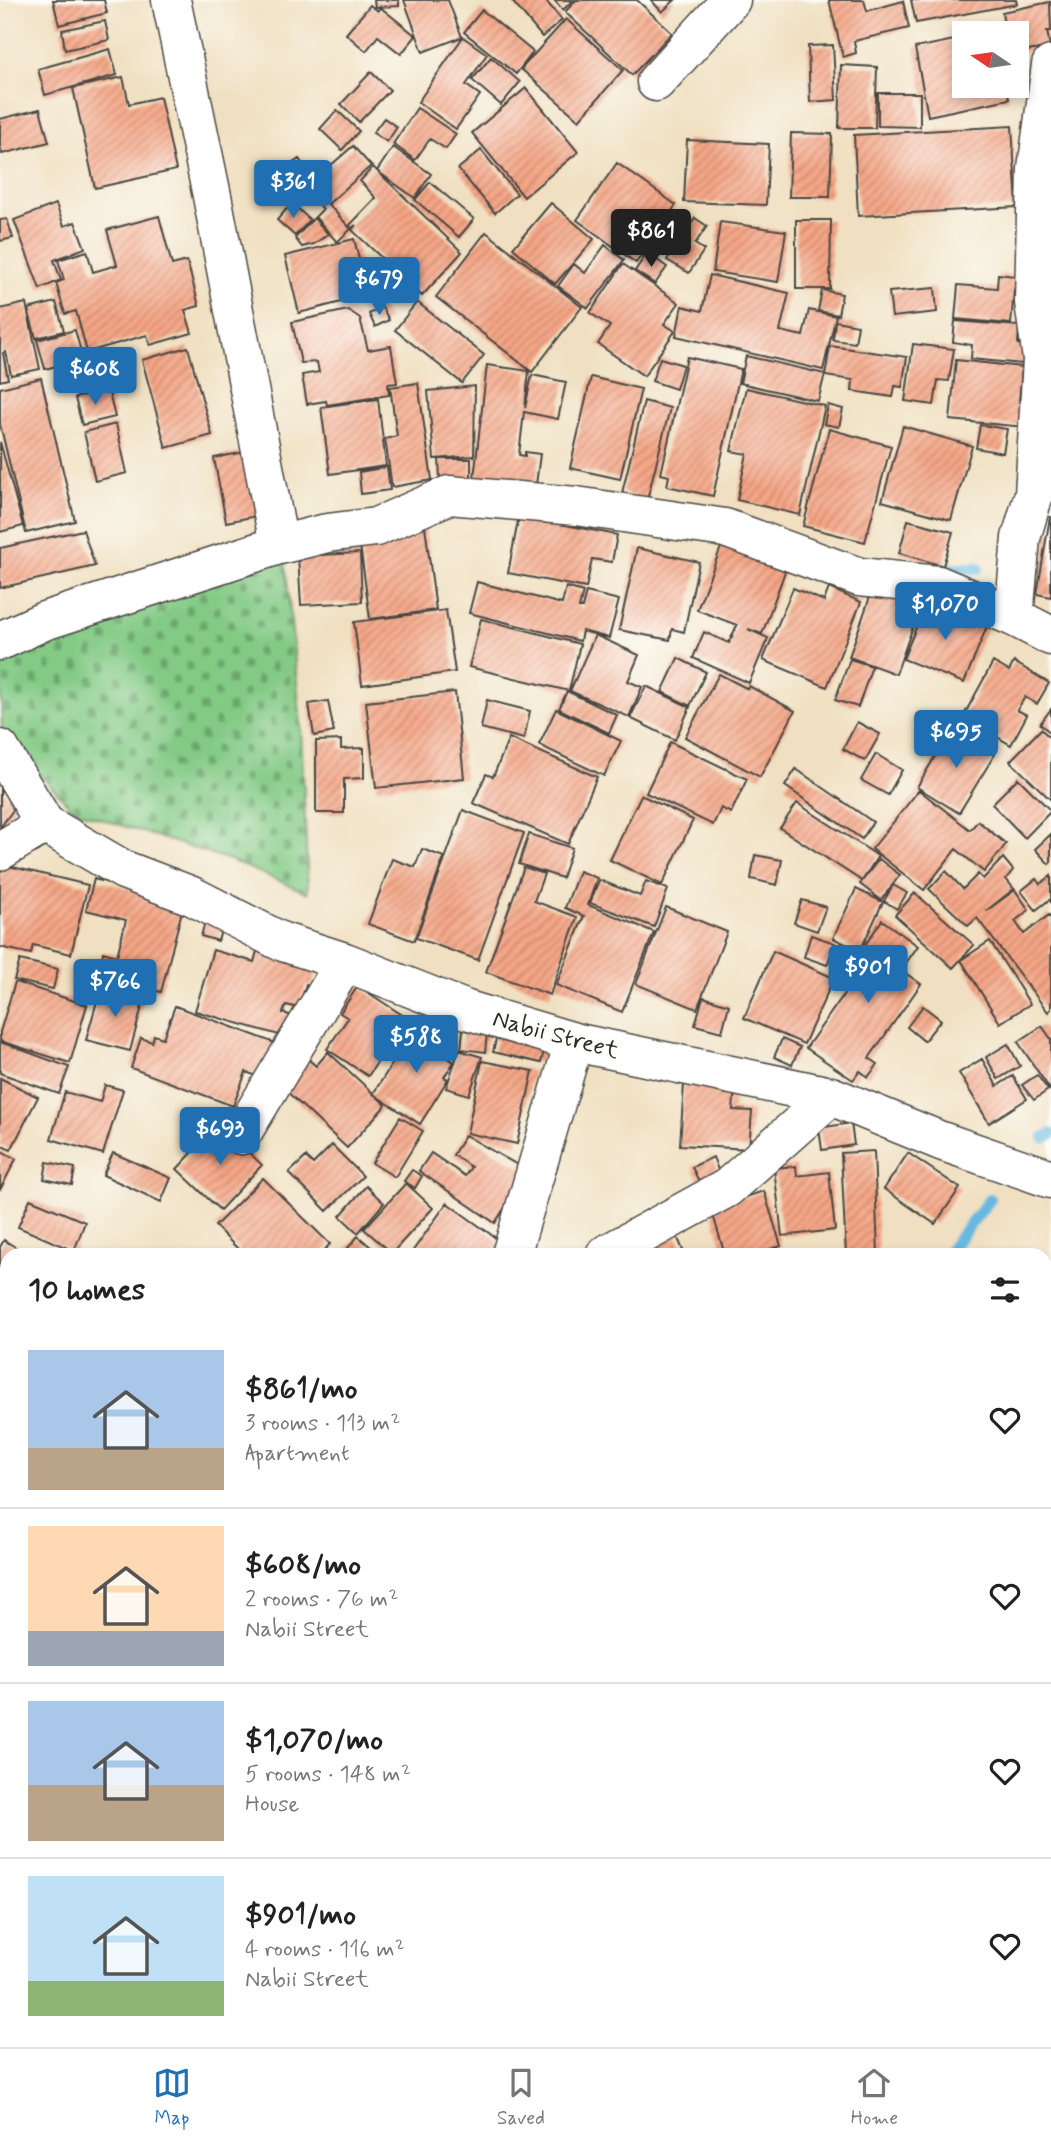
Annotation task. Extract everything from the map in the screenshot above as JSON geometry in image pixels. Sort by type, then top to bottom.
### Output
[{"type":"street","points":[[171,0],[212,196],[279,545]]},
{"type":"street","points":[[656,82],[731,0]]},
{"type":"street","points":[[1014,617],[1021,538],[1034,494],[1042,359],[1034,302],[1034,235],[1037,169],[1049,84]]},
{"type":"street","points":[[0,641],[44,621],[279,545],[327,533],[376,527],[449,495],[576,506],[725,528],[859,577],[938,585],[1051,636]]},
{"type":"street","name":"Nabii Street","points":[[0,749],[45,824],[124,870],[192,896],[280,941],[345,962],[467,1010],[574,1042],[831,1096],[941,1141],[1051,1179]]},
{"type":"street","points":[[0,851],[45,824]]},
{"type":"street","points":[[242,1135],[345,962]]},
{"type":"street","points":[[513,1248],[574,1042]]},
{"type":"street","points":[[618,1248],[727,1188],[831,1096]]},
{"type":"green space","points":[[282,528],[301,726],[308,893],[230,860],[74,810],[2,735],[0,652]]},
{"type":"building","points":[[53,0],[104,0],[107,13],[59,25]]},
{"type":"building","points":[[374,0],[399,0],[399,6],[375,7]]},
{"type":"building","points":[[404,0],[448,0],[462,37],[423,52]]},
{"type":"building","points":[[511,0],[545,0],[562,20],[542,37]]},
{"type":"building","points":[[554,0],[573,0],[563,10]]},
{"type":"building","points":[[576,0],[637,0],[672,33],[632,75],[565,12]]},
{"type":"building","points":[[651,0],[675,0],[662,12]]},
{"type":"building","points":[[829,0],[864,0],[867,11],[903,1],[909,28],[854,41],[856,53],[843,57]]},
{"type":"building","points":[[911,0],[1016,0],[1017,4],[916,23]]},
{"type":"building","points":[[1050,2],[1051,31],[1047,31],[1050,47],[1029,51],[1029,21],[1003,21],[1002,12]]},
{"type":"building","points":[[370,5],[378,11],[380,7],[416,36],[401,54],[378,36],[366,51],[346,34]]},
{"type":"building","points":[[482,10],[533,52],[516,74],[464,32]]},
{"type":"building","points":[[566,19],[623,70],[579,120],[521,69]]},
{"type":"building","points":[[105,21],[109,40],[65,50],[62,30]]},
{"type":"building","points":[[463,37],[487,54],[466,85],[480,95],[456,129],[418,102]]},
{"type":"building","points":[[952,40],[952,98],[1009,99],[928,116],[915,48]]},
{"type":"building","points":[[833,45],[836,100],[810,102],[808,46]]},
{"type":"building","points":[[110,49],[117,75],[45,95],[38,69]]},
{"type":"building","points":[[491,57],[520,82],[501,105],[472,80]]},
{"type":"building","points":[[841,65],[877,67],[875,128],[839,128]]},
{"type":"building","points":[[371,72],[390,90],[359,122],[341,104]]},
{"type":"building","points":[[123,77],[129,104],[160,97],[176,170],[95,188],[73,88]]},
{"type":"building","points":[[526,88],[578,152],[524,197],[472,133]]},
{"type":"building","points":[[878,93],[920,93],[920,127],[878,126]]},
{"type":"building","points":[[417,108],[456,134],[446,149],[430,139],[415,160],[393,144]]},
{"type":"building","points":[[40,109],[49,142],[2,154],[0,119]]},
{"type":"building","points":[[337,110],[359,131],[342,150],[320,129]]},
{"type":"building","points":[[384,118],[397,127],[387,142],[373,133]]},
{"type":"building","points":[[1012,126],[1017,207],[858,216],[854,135]]},
{"type":"building","points":[[791,133],[832,134],[830,197],[789,197]]},
{"type":"building","points":[[687,140],[769,144],[766,205],[684,202]]},
{"type":"building","points":[[353,146],[371,166],[328,204],[351,229],[337,242],[315,217],[323,209],[305,188]]},
{"type":"building","points":[[393,147],[431,174],[415,198],[377,171]]},
{"type":"building","points":[[481,150],[517,194],[495,213],[458,169]]},
{"type":"building","points":[[299,159],[314,180],[282,203],[267,181]]},
{"type":"building","points":[[617,163],[676,205],[636,263],[577,220]]},
{"type":"building","points":[[373,167],[462,252],[422,296],[352,230],[356,225],[352,228],[349,226],[376,198],[360,181]]},
{"type":"building","points":[[430,182],[474,219],[459,237],[415,200]]},
{"type":"building","points":[[292,203],[310,220],[295,236],[277,220]]},
{"type":"building","points":[[551,203],[594,239],[555,284],[513,248]]},
{"type":"building","points":[[56,204],[64,226],[75,222],[85,248],[54,260],[61,280],[40,289],[14,220]]},
{"type":"building","points":[[159,216],[172,265],[187,261],[199,306],[185,310],[192,333],[150,345],[147,335],[87,352],[76,311],[65,314],[56,283],[64,280],[58,260],[87,251],[93,272],[117,265],[107,230]]},
{"type":"building","points":[[314,218],[328,234],[314,244],[302,247],[295,238]]},
{"type":"building","points":[[695,218],[707,226],[695,244],[704,250],[689,273],[667,260]]},
{"type":"building","points":[[7,219],[13,238],[0,241],[0,220]]},
{"type":"building","points":[[796,220],[831,220],[830,289],[796,289]]},
{"type":"building","points":[[720,222],[786,231],[778,282],[713,272]]},
{"type":"building","points":[[486,232],[582,307],[532,372],[436,297]]},
{"type":"building","points":[[354,239],[368,295],[299,313],[285,256]]},
{"type":"building","points":[[605,245],[624,260],[588,308],[558,286],[574,264],[585,273]]},
{"type":"building","points":[[647,253],[667,267],[655,284],[635,271]]},
{"type":"building","points":[[623,264],[679,303],[664,324],[675,331],[644,376],[598,344],[610,326],[590,313]]},
{"type":"building","points":[[998,274],[1023,277],[1021,291],[1014,290],[1011,324],[955,319],[958,285],[997,288]]},
{"type":"building","points":[[710,275],[789,293],[780,331],[803,336],[809,310],[836,316],[823,370],[676,336],[682,306],[702,311]]},
{"type":"building","points":[[935,288],[937,312],[892,317],[889,292]]},
{"type":"building","points":[[822,290],[842,294],[838,315],[818,311]]},
{"type":"building","points":[[56,302],[64,331],[36,338],[28,309]]},
{"type":"building","points":[[417,302],[484,355],[462,383],[395,330]]},
{"type":"building","points":[[26,303],[40,369],[11,375],[6,352],[3,353],[8,379],[0,381],[0,309]]},
{"type":"building","points":[[382,307],[389,320],[375,327],[369,314]]},
{"type":"building","points":[[348,310],[360,318],[368,350],[391,346],[397,383],[388,384],[389,395],[327,405],[326,401],[307,404],[302,375],[319,372],[317,362],[301,363],[292,322]]},
{"type":"building","points":[[835,321],[858,325],[855,343],[833,340]]},
{"type":"building","points":[[955,321],[1019,326],[1018,344],[1035,345],[1033,365],[971,359],[972,345],[953,342]]},
{"type":"building","points":[[75,330],[83,359],[45,369],[37,340]]},
{"type":"building","points":[[913,344],[954,349],[949,381],[938,380],[934,405],[905,401]]},
{"type":"building","points":[[830,346],[907,357],[902,387],[895,386],[893,397],[852,391],[853,380],[825,376]]},
{"type":"building","points":[[188,347],[212,435],[166,448],[142,360]]},
{"type":"building","points":[[746,356],[825,374],[818,401],[740,383]]},
{"type":"building","points":[[687,357],[741,369],[713,496],[667,486],[669,476],[661,474]]},
{"type":"building","points":[[660,358],[683,365],[676,389],[652,381]]},
{"type":"building","points":[[956,360],[1022,367],[1019,402],[1028,403],[1025,427],[950,420]]},
{"type":"building","points":[[104,363],[108,379],[94,383],[89,367]]},
{"type":"building","points":[[487,365],[529,371],[525,408],[532,375],[566,382],[558,419],[524,412],[519,455],[525,456],[525,452],[540,454],[536,485],[474,478]]},
{"type":"building","points":[[591,377],[641,389],[620,479],[570,468]]},
{"type":"building","points":[[41,378],[75,521],[26,533],[0,424],[0,388]]},
{"type":"building","points":[[418,383],[432,480],[392,487],[385,439],[397,436],[390,387]]},
{"type":"building","points":[[475,386],[474,456],[434,459],[428,391]]},
{"type":"building","points":[[746,388],[825,406],[800,515],[737,500],[747,454],[731,451]]},
{"type":"building","points":[[108,389],[115,417],[82,425],[75,398]]},
{"type":"building","points":[[378,399],[386,466],[330,474],[321,407]]},
{"type":"building","points":[[644,401],[670,408],[647,500],[622,493]]},
{"type":"building","points":[[828,405],[843,409],[839,427],[824,424]]},
{"type":"building","points":[[116,424],[127,473],[95,481],[84,432]]},
{"type":"building","points":[[980,425],[1007,429],[1003,453],[976,448]]},
{"type":"building","points":[[903,426],[972,446],[951,520],[882,501]]},
{"type":"building","points":[[829,429],[891,446],[865,542],[803,526]]},
{"type":"building","points":[[0,442],[23,526],[0,532]]},
{"type":"building","points":[[250,451],[262,515],[226,522],[214,458]]},
{"type":"building","points":[[439,459],[471,459],[471,480],[440,480]]},
{"type":"building","points":[[387,467],[390,490],[361,494],[359,472]]},
{"type":"building","points":[[519,516],[617,535],[612,562],[592,559],[586,588],[508,573]]},
{"type":"building","points":[[1051,517],[1051,597],[1037,594]]},
{"type":"building","points":[[908,520],[953,532],[943,566],[899,553]]},
{"type":"building","points":[[425,526],[436,610],[370,619],[360,545]]},
{"type":"building","points":[[83,530],[95,566],[0,588],[0,548]]},
{"type":"building","points":[[723,542],[787,566],[762,634],[748,629],[768,638],[749,683],[693,658],[704,632],[729,643],[737,625],[697,610]]},
{"type":"building","points":[[637,548],[699,562],[684,632],[672,629],[670,640],[619,630]]},
{"type":"building","points":[[360,553],[362,602],[301,605],[298,556]]},
{"type":"building","points":[[477,582],[562,604],[566,587],[583,592],[579,608],[582,608],[586,592],[619,600],[609,638],[582,631],[580,641],[469,613]]},
{"type":"building","points":[[793,588],[824,601],[829,588],[861,602],[827,687],[763,660]]},
{"type":"building","points":[[873,588],[921,604],[896,674],[849,657]]},
{"type":"building","points":[[927,601],[987,626],[964,683],[903,659]]},
{"type":"building","points":[[446,610],[455,672],[362,685],[354,622]]},
{"type":"building","points":[[481,619],[580,644],[569,691],[469,667]]},
{"type":"building","points":[[595,635],[639,655],[628,681],[642,687],[629,717],[570,691]]},
{"type":"building","points":[[678,658],[706,672],[690,706],[662,692]]},
{"type":"building","points":[[850,659],[872,666],[858,707],[835,700]]},
{"type":"building","points":[[993,662],[1009,671],[1014,662],[1049,683],[1037,704],[1025,697],[1017,710],[1027,715],[1011,745],[963,717]]},
{"type":"building","points":[[719,674],[748,689],[749,686],[795,711],[760,777],[685,737]]},
{"type":"building","points":[[646,686],[690,707],[675,740],[630,718]]},
{"type":"building","points":[[567,691],[617,715],[609,733],[559,709]]},
{"type":"building","points":[[455,692],[464,778],[376,788],[366,702]]},
{"type":"building","points":[[487,700],[530,711],[524,739],[481,728]]},
{"type":"building","points":[[328,701],[334,732],[314,736],[309,704]]},
{"type":"building","points":[[556,709],[621,741],[604,776],[539,745]]},
{"type":"building","points":[[1051,709],[1051,733],[1040,724]]},
{"type":"building","points":[[857,722],[880,734],[865,761],[843,749]]},
{"type":"building","points":[[952,728],[995,754],[959,813],[917,787]]},
{"type":"building","points":[[1041,729],[1051,739],[1051,800],[1010,761]]},
{"type":"building","points":[[509,738],[597,777],[568,844],[473,803],[486,774],[493,777]]},
{"type":"building","points":[[341,740],[341,749],[364,748],[364,778],[344,779],[344,813],[316,813],[316,741]]},
{"type":"building","points":[[670,742],[747,779],[731,813],[721,808],[713,825],[646,793]]},
{"type":"building","points":[[876,754],[902,770],[888,795],[861,780]]},
{"type":"building","points":[[796,769],[873,822],[862,839],[785,786]]},
{"type":"building","points":[[1018,778],[1051,811],[1025,838],[992,804]]},
{"type":"building","points":[[0,789],[18,803],[0,828]]},
{"type":"building","points":[[919,790],[970,830],[978,821],[1006,844],[984,872],[956,849],[924,890],[872,849]]},
{"type":"building","points":[[641,795],[693,820],[662,885],[610,860]]},
{"type":"building","points":[[797,803],[878,856],[862,881],[780,828]]},
{"type":"building","points":[[463,810],[524,833],[478,960],[416,938]]},
{"type":"building","points":[[529,834],[572,848],[562,878],[519,864]]},
{"type":"building","points":[[1051,834],[1051,862],[1049,864],[1035,849]]},
{"type":"building","points":[[422,849],[444,857],[414,941],[368,924],[392,859],[415,867]]},
{"type":"building","points":[[755,855],[782,860],[777,885],[751,879]]},
{"type":"building","points":[[1003,858],[1013,870],[1006,879],[1014,889],[986,911],[1015,890],[1029,910],[1015,921],[1024,934],[1049,915],[1051,918],[1051,1009],[1048,1012],[977,918],[968,926],[929,889],[946,871],[963,889],[978,874],[983,879]]},
{"type":"building","points":[[879,859],[900,875],[881,900],[860,884]]},
{"type":"building","points":[[0,864],[88,885],[71,954],[33,945],[31,954],[0,947]]},
{"type":"building","points":[[524,867],[544,874],[534,901],[577,917],[550,995],[486,972]]},
{"type":"building","points":[[579,871],[597,878],[588,905],[654,932],[622,1012],[556,985],[584,916],[565,908]]},
{"type":"building","points":[[1051,876],[1051,902],[1049,900],[1036,910],[1021,891],[1036,879],[1040,884]]},
{"type":"building","points":[[94,879],[184,903],[161,992],[98,975],[103,952],[117,956],[126,920],[86,910]]},
{"type":"building","points":[[599,880],[640,896],[646,881],[668,889],[654,927],[590,903]]},
{"type":"building","points":[[893,885],[907,893],[897,909],[884,901]]},
{"type":"building","points":[[856,889],[883,902],[860,951],[833,938]]},
{"type":"building","points":[[915,893],[974,945],[953,968],[895,915]]},
{"type":"building","points":[[802,900],[826,907],[817,931],[794,923]]},
{"type":"building","points":[[666,907],[727,932],[697,1009],[636,984]]},
{"type":"building","points":[[882,920],[918,946],[901,970],[921,984],[869,1058],[878,1064],[868,1077],[860,1071],[853,1080],[806,1048],[866,963],[857,957]]},
{"type":"building","points":[[205,922],[222,927],[218,941],[201,936]]},
{"type":"building","points":[[811,935],[835,943],[827,965],[804,957]]},
{"type":"building","points":[[990,941],[1030,1004],[1000,1023],[961,960]]},
{"type":"building","points":[[259,944],[316,970],[312,986],[306,984],[299,1008],[286,1005],[283,1013],[299,1018],[293,1039],[195,1011],[213,950],[254,962]]},
{"type":"building","points":[[773,951],[834,978],[804,1044],[744,1018]]},
{"type":"building","points":[[20,960],[58,969],[53,989],[14,980]]},
{"type":"building","points":[[15,982],[87,1005],[70,1063],[0,1041],[0,1032]]},
{"type":"building","points":[[358,986],[407,1018],[368,1076],[327,1049],[348,1018],[340,1013]]},
{"type":"building","points":[[101,987],[144,999],[130,1051],[86,1040]]},
{"type":"building","points":[[703,997],[729,1005],[722,1032],[695,1025]]},
{"type":"building","points":[[175,1006],[275,1043],[262,1078],[246,1072],[233,1106],[131,1068],[141,1038],[152,1042],[154,1035],[163,1038]]},
{"type":"building","points":[[923,1006],[941,1020],[924,1041],[907,1027]]},
{"type":"building","points":[[464,1021],[488,1024],[485,1052],[461,1049]]},
{"type":"building","points":[[418,1023],[443,1039],[437,1050],[454,1062],[444,1077],[448,1079],[420,1124],[373,1094]]},
{"type":"building","points":[[1042,1026],[1051,1039],[1051,1091],[1018,1042]]},
{"type":"building","points":[[497,1035],[545,1046],[541,1063],[493,1052]]},
{"type":"building","points":[[782,1039],[800,1047],[792,1065],[774,1057]]},
{"type":"building","points":[[0,1042],[69,1067],[59,1094],[0,1073]]},
{"type":"building","points":[[1008,1044],[1020,1066],[998,1079],[986,1057]]},
{"type":"building","points":[[459,1050],[482,1057],[469,1095],[446,1088]]},
{"type":"building","points":[[328,1052],[386,1105],[347,1148],[282,1087],[308,1059],[316,1066]]},
{"type":"building","points":[[982,1059],[997,1086],[1013,1076],[1027,1099],[989,1123],[959,1073]]},
{"type":"building","points":[[482,1061],[533,1071],[517,1144],[467,1133]]},
{"type":"building","points":[[1037,1075],[1048,1090],[1034,1100],[1022,1085]]},
{"type":"building","points":[[0,1078],[38,1097],[11,1150],[0,1145]]},
{"type":"building","points":[[684,1084],[735,1087],[733,1110],[752,1111],[749,1149],[680,1145]]},
{"type":"building","points":[[105,1085],[123,1090],[103,1154],[51,1139],[65,1092],[100,1102]]},
{"type":"building","points":[[400,1117],[423,1131],[395,1177],[372,1163]]},
{"type":"building","points":[[851,1123],[854,1145],[822,1150],[819,1128]]},
{"type":"building","points":[[219,1124],[262,1165],[220,1210],[177,1169]]},
{"type":"building","points":[[465,1135],[528,1171],[495,1223],[419,1171],[431,1153],[465,1176],[471,1167],[453,1155]]},
{"type":"building","points":[[332,1145],[363,1176],[327,1211],[289,1173],[306,1157],[313,1164]]},
{"type":"building","points":[[0,1150],[16,1159],[0,1190]]},
{"type":"building","points":[[874,1151],[878,1248],[846,1248],[841,1153]]},
{"type":"building","points":[[113,1153],[171,1178],[161,1202],[103,1175]]},
{"type":"building","points":[[908,1153],[960,1188],[935,1224],[884,1189]]},
{"type":"building","points":[[713,1157],[721,1178],[701,1186],[692,1167]]},
{"type":"building","points":[[47,1162],[75,1168],[72,1185],[44,1179]]},
{"type":"building","points":[[796,1166],[797,1176],[829,1172],[835,1230],[782,1236],[774,1168]]},
{"type":"building","points":[[412,1170],[422,1176],[415,1188],[404,1181]]},
{"type":"building","points":[[263,1178],[330,1244],[326,1248],[237,1248],[215,1226]]},
{"type":"building","points":[[406,1183],[433,1208],[397,1248],[386,1248],[364,1229]]},
{"type":"building","points":[[366,1186],[384,1203],[358,1233],[340,1216]]},
{"type":"building","points":[[764,1191],[781,1246],[723,1248],[711,1208]]},
{"type":"building","points":[[30,1199],[85,1222],[75,1248],[67,1248],[18,1227]]},
{"type":"building","points":[[447,1203],[500,1241],[496,1248],[415,1248]]},
{"type":"building","points":[[358,1236],[372,1248],[348,1248]]},
{"type":"building","points":[[677,1236],[682,1248],[652,1248]]},
{"type":"building","points":[[4,1240],[17,1248],[0,1248]]},
{"type":"waterway","points":[[933,570],[978,568]]},
{"type":"waterway","points":[[1044,1138],[1051,1134]]},
{"type":"waterway","points":[[952,1248],[990,1199]]}]
